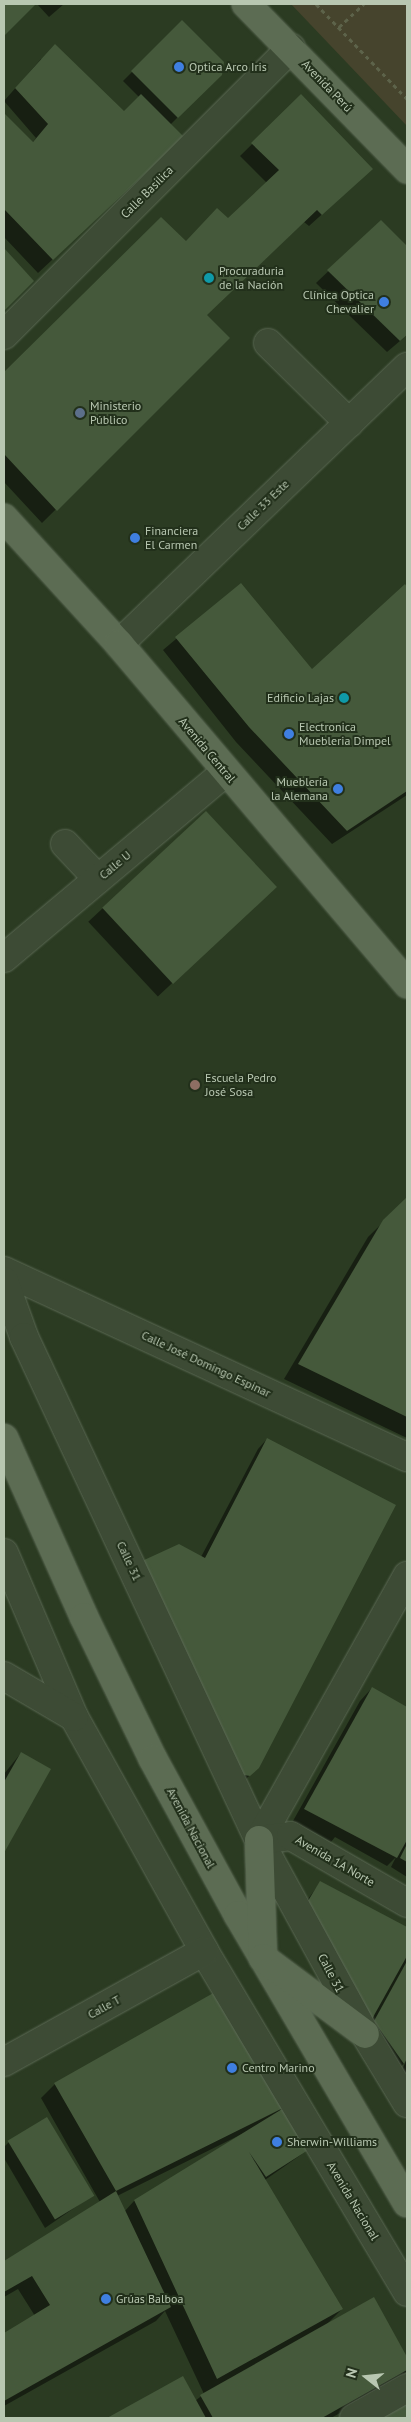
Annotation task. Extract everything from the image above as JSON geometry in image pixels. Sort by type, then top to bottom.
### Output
[{"type":"main road","name":"Avenida Perú","points":[[246,4],[407,169]]},
{"type":"main road","name":"Avenida Central","points":[[4,518],[118,644],[407,984]]},
{"type":"main road","name":"Avenida Nacional","points":[[4,1438],[84,1617],[153,1759],[263,1958],[407,2203]]},
{"type":"main road","points":[[259,1840],[263,1958],[364,2034]]},
{"type":"street","name":"Calle Basilica","points":[[4,335],[291,48]]},
{"type":"street","points":[[268,343],[349,423]]},
{"type":"street","name":"Calle 33 Este","points":[[118,644],[407,367]]},
{"type":"street","name":"Calle U","points":[[4,958],[226,772]]},
{"type":"street","points":[[65,844],[98,879]]},
{"type":"street","name":"Calle José Domingo Espinar","points":[[4,1270],[407,1458]]},
{"type":"street","name":"Calle 31","points":[[4,1281],[24,1337],[259,1840],[364,2034],[407,2103]]},
{"type":"street","name":"Avenida Nacional","points":[[4,1553],[74,1717],[204,1951],[407,2292]]},
{"type":"street","points":[[259,1840],[407,1576]]},
{"type":"street","points":[[4,1676],[74,1717]]},
{"type":"street","name":"Avenida 1A Norte","points":[[259,1840],[292,1836],[407,1903]]},
{"type":"street","name":"Calle T","points":[[4,2062],[204,1951]]},
{"type":"street","points":[[354,2418],[407,2388]]},
{"type":"path","points":[[316,4],[407,100]]},
{"type":"path","points":[[339,27],[364,4]]},
{"type":"shaded area","points":[[291,4],[407,4],[407,126]]},
{"type":"building","points":[[4,4],[36,4],[4,36]]},
{"type":"building","name":"Optica Arco Iris","points":[[182,20],[224,62],[222,75],[178,118],[131,71]]},
{"type":"building","points":[[55,44],[124,111],[141,94],[184,137],[53,260],[4,209],[4,113],[33,142],[48,124],[15,88]]},
{"type":"building","name":"Ministerio Público","points":[[301,94],[373,169],[322,215],[317,210],[207,315],[230,338],[57,511],[4,454],[4,372],[161,217],[186,241],[217,208],[228,218],[279,170],[251,143]]},
{"type":"building","name":"Clínica Optica Chevalier","points":[[381,220],[407,246],[407,335],[400,341],[327,270]]},
{"type":"building","points":[[4,248],[34,281],[4,311]]},
{"type":"building","name":"Edificio Lajas","points":[[241,583],[312,669],[405,584],[407,587],[407,791],[347,831],[249,727],[175,637]]},
{"type":"building","points":[[206,811],[277,887],[173,984],[102,908]]},
{"type":"building","points":[[407,1197],[407,1417],[298,1364],[383,1220]]},
{"type":"building","points":[[267,1438],[396,1505],[259,1768],[250,1776],[238,1774],[142,1561],[179,1544],[205,1558]]},
{"type":"building","points":[[372,1687],[407,1707],[407,1840],[397,1858],[304,1809]]},
{"type":"building","points":[[21,1752],[51,1769],[4,1853],[4,1782]]},
{"type":"building","points":[[407,1844],[407,1862],[400,1858]]},
{"type":"building","points":[[320,1881],[407,1927],[407,1956],[372,2019],[308,1901]]},
{"type":"building","points":[[407,1961],[407,2059],[404,2064],[374,2021]]},
{"type":"building","points":[[224,1987],[313,2147],[266,2177],[249,2152],[343,2309],[217,2379],[134,2200],[287,2106],[116,2191],[54,2083]]},
{"type":"building","points":[[47,2117],[94,2196],[55,2220],[8,2141]]},
{"type":"building","name":"Grúas Balboa","points":[[116,2191],[171,2307],[4,2401],[4,2333],[50,2305],[32,2276],[4,2292],[4,2261]]},
{"type":"building","points":[[374,2297],[407,2357],[407,2370],[322,2418],[213,2418],[200,2395]]},
{"type":"building","points":[[183,2376],[206,2418],[107,2418]]},
{"type":"building","points":[[407,2398],[407,2418],[372,2418]]},
{"type":"place","name":"Optica Arco Iris","points":[[179,67]]},
{"type":"place","name":"Procuraduria de la Nación","points":[[209,278]]},
{"type":"place","name":"Clínica Optica Chevalier","points":[[384,302]]},
{"type":"place","name":"Ministerio Público","points":[[80,413]]},
{"type":"place","name":"Financiera El Carmen","points":[[135,538]]},
{"type":"place","name":"Edificio Lajas","points":[[344,698]]},
{"type":"place","name":"Electronica Muebleria Dimpel","points":[[289,734]]},
{"type":"place","name":"Mueblería la Alemana","points":[[338,789]]},
{"type":"place","name":"Escuela Pedro José Sosa","points":[[195,1085]]},
{"type":"place","name":"Centro Marino","points":[[232,2068]]},
{"type":"place","name":"Sherwin-Williams","points":[[277,2142]]},
{"type":"place","name":"Grúas Balboa","points":[[106,2299]]}]
